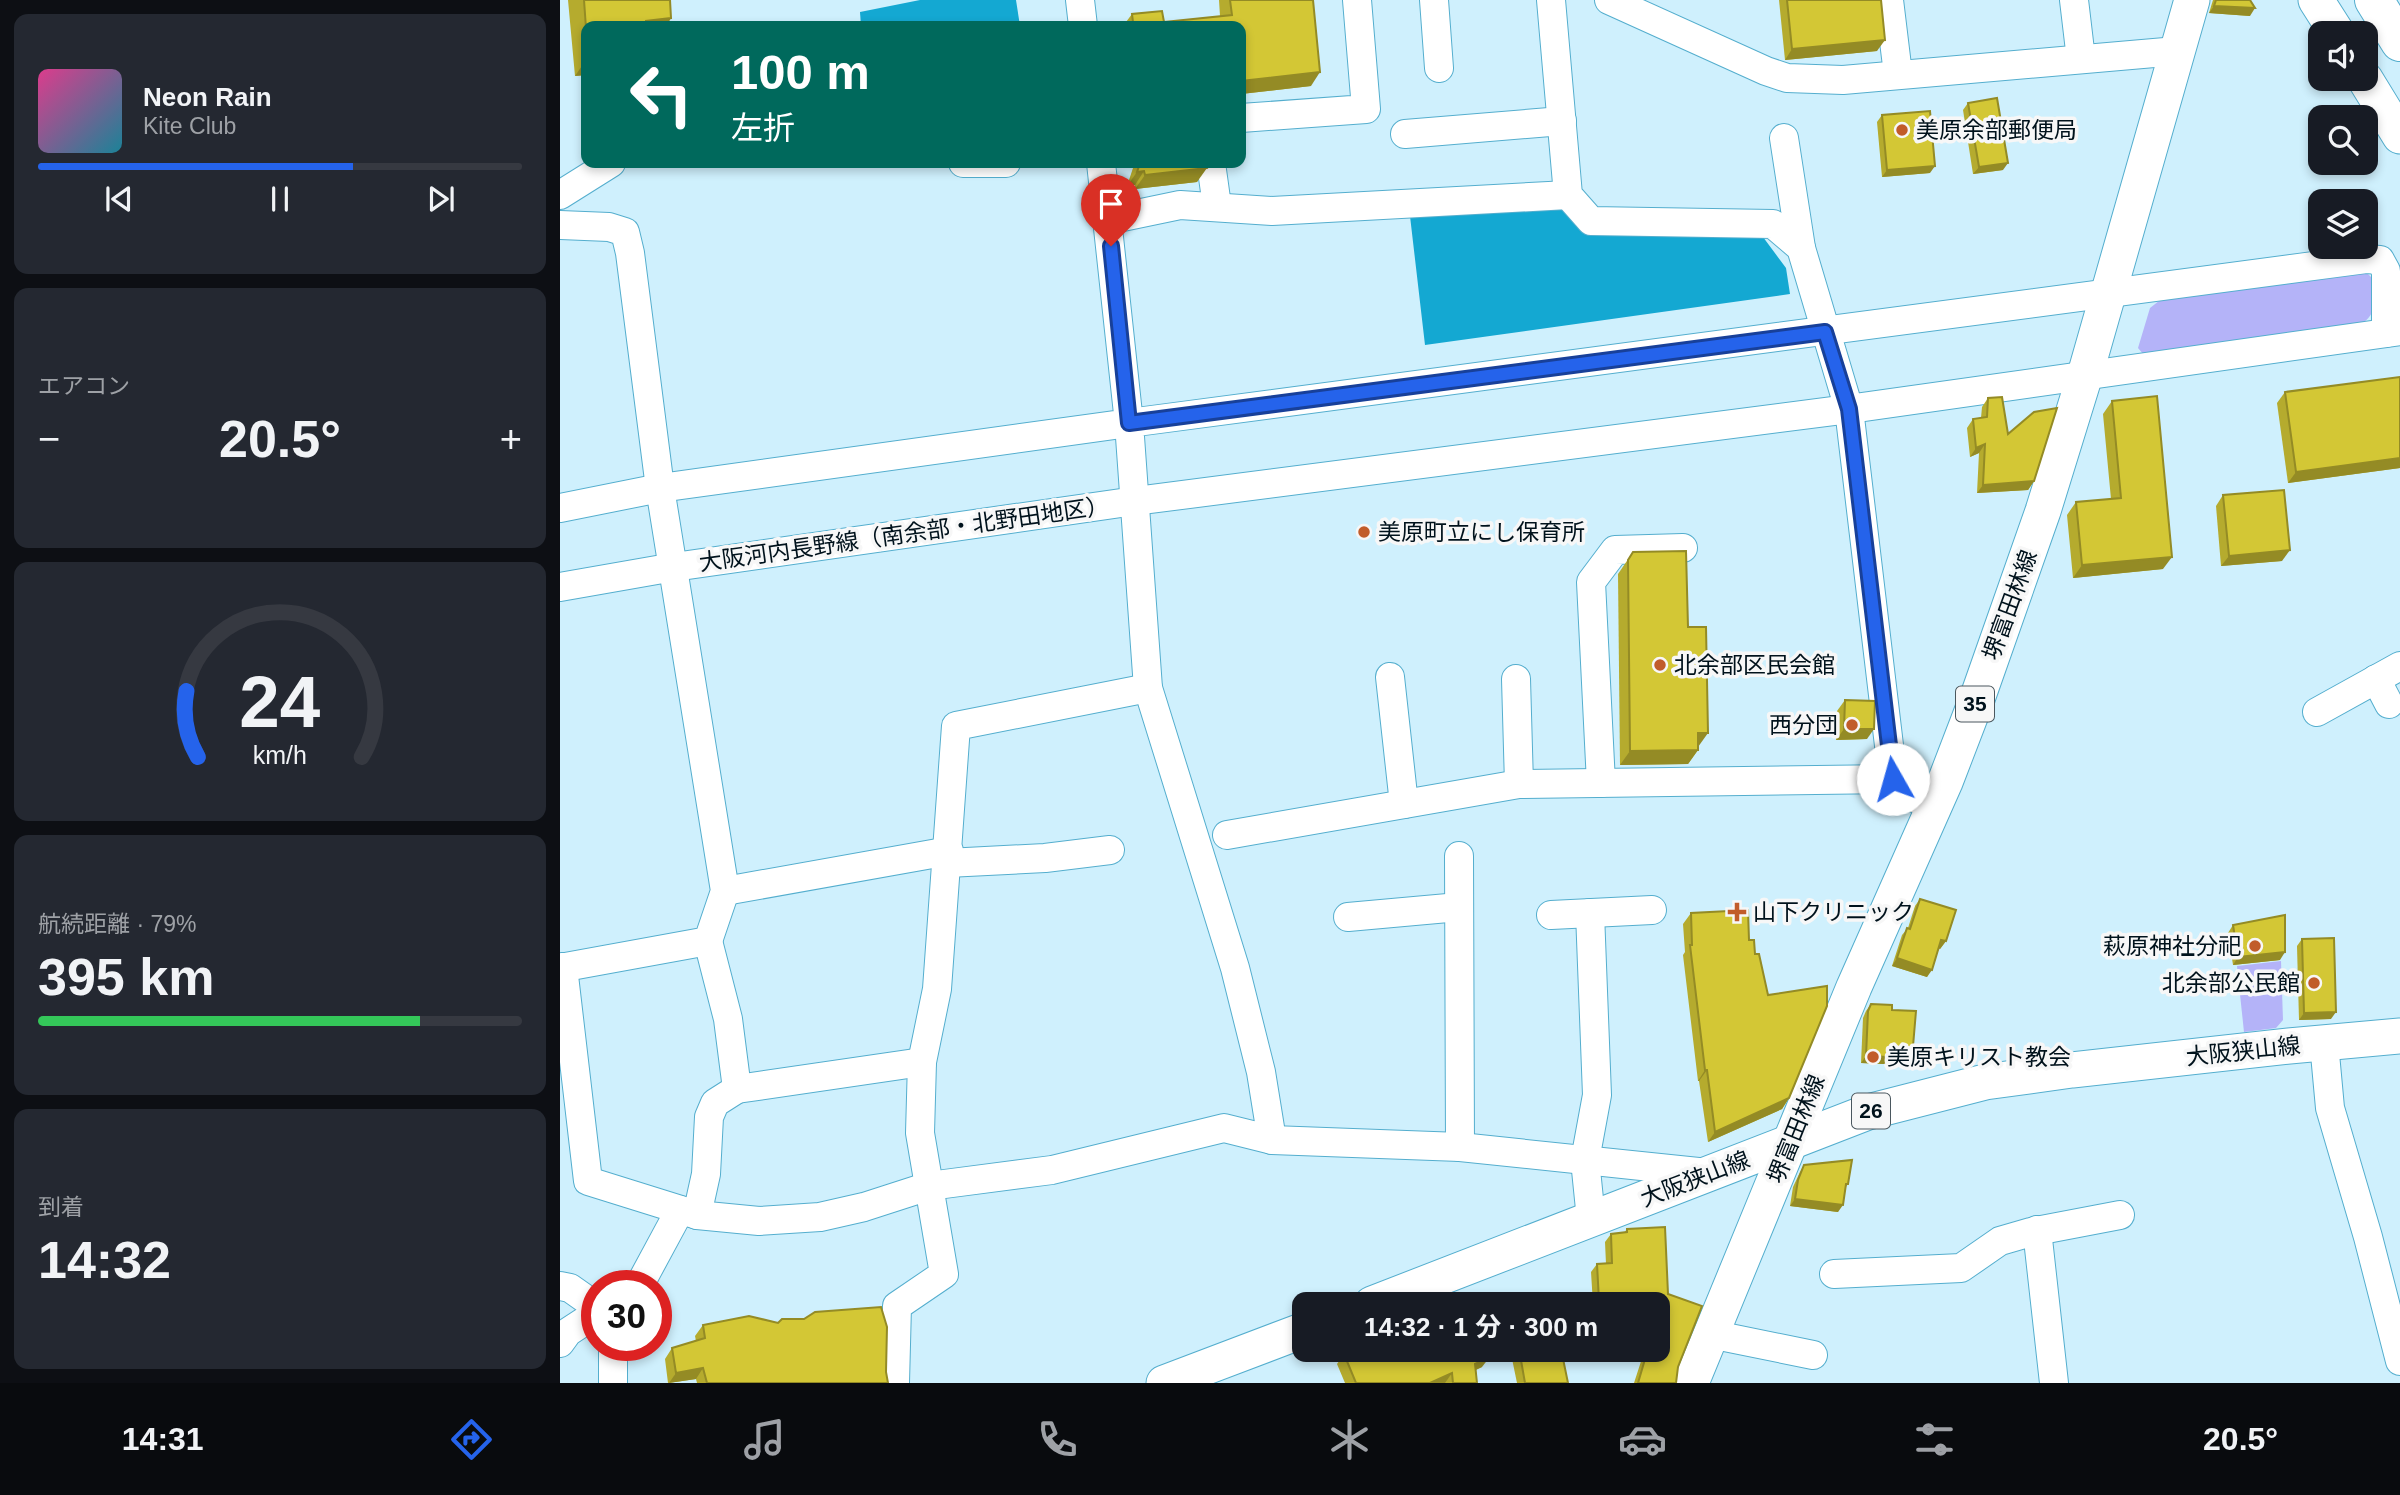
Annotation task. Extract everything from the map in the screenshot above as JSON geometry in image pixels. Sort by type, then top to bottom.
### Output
[{"type":"highway","points":[[2374,0],[2400,42]]},
{"type":"main road","name":"堺富田林線","points":[[1691,1383],[1854,987],[1934,806],[1978,696],[2043,511],[2085,375],[2192,0]]},
{"type":"main road","points":[[2316,0],[2329,21]]},
{"type":"main road","points":[[2372,91],[2400,136]]},
{"type":"main road","name":"大阪狭山線","points":[[1403,1292],[1868,1112],[1985,1082],[2072,1070],[2400,1036]]},
{"type":"main road","points":[[1164,1383],[1292,1335]]},
{"type":"street","points":[[1080,0],[1082,21]]},
{"type":"street","points":[[1246,118],[1366,109],[1357,0]]},
{"type":"street","points":[[1434,0],[1439,68]]},
{"type":"street","points":[[1551,0],[1568,195],[1591,221],[1773,224],[1801,248]]},
{"type":"street","points":[[1609,0],[1787,78],[1843,80],[2177,51]]},
{"type":"street","points":[[1889,0],[1898,74]]},
{"type":"street","points":[[2074,0],[2081,59]]},
{"type":"street","points":[[1405,134],[1562,121]]},
{"type":"street","points":[[1784,138],[1801,248],[1849,409],[1893,779],[1907,795],[1934,806]]},
{"type":"street","points":[[560,195],[603,168]]},
{"type":"street","points":[[1102,168],[1129,423],[1148,688],[1236,968],[1261,1072],[1272,1140]]},
{"type":"street","points":[[1212,168],[1217,206]]},
{"type":"street","points":[[1108,220],[1180,205],[1272,211],[1568,195]]},
{"type":"street","points":[[560,225],[609,228],[625,232],[630,253],[660,488],[726,891],[708,941],[728,1019],[737,1089]]},
{"type":"street","points":[[560,508],[660,488],[1129,423],[2366,259],[2380,260],[2386,271],[2393,332]]},
{"type":"street","name":"大阪河内長野線（南余部・北野田地区）","points":[[560,587],[674,567],[1135,501],[1849,409],[2393,332]]},
{"type":"street","points":[[1601,783],[1591,582],[1615,550],[1683,548]]},
{"type":"street","points":[[1390,677],[1404,804]]},
{"type":"street","points":[[1516,679],[1519,784]]},
{"type":"street","points":[[2316,712],[2388,683]]},
{"type":"street","points":[[895,1383],[897,1306],[944,1274],[920,1133],[922,1062],[937,989],[956,726],[1148,688]]},
{"type":"street","points":[[1227,835],[1519,784],[1893,779]]},
{"type":"street","points":[[726,891],[948,857],[1045,858],[1110,850]]},
{"type":"street","points":[[1459,856],[1460,1147]]},
{"type":"street","points":[[1348,917],[1459,908]]},
{"type":"street","points":[[1551,915],[1652,910]]},
{"type":"street","points":[[1590,913],[1597,1095],[1585,1160],[1591,1219]]},
{"type":"street","points":[[708,941],[562,968],[588,1181],[688,1213],[759,1221],[821,1217],[864,1207],[929,1186],[1052,1170],[1224,1128],[1272,1140],[1460,1147],[1712,1173]]},
{"type":"street","points":[[2324,1043],[2330,1108],[2368,1237],[2400,1361]]},
{"type":"street","points":[[650,1270],[688,1213],[706,1174],[709,1117],[715,1103],[737,1089],[922,1062]]},
{"type":"street","points":[[1835,1274],[1961,1268],[2000,1241],[2037,1230],[2120,1215]]},
{"type":"street","points":[[2037,1230],[2054,1383]]},
{"type":"street","points":[[560,1286],[570,1288],[581,1296]]},
{"type":"street","points":[[560,1343],[568,1332],[581,1323]]},
{"type":"street","points":[[1710,1334],[1813,1355]]},
{"type":"street","points":[[613,1361],[613,1383]]},
{"type":"shaded area","points":[[920,0],[1016,0],[1019,21],[861,21],[860,12]]},
{"type":"shaded area","points":[[1567,208],[1583,232],[1763,237],[1786,268],[1790,294],[1425,345],[1410,216]]},
{"type":"shaded area","points":[[2358,271],[2368,274],[2376,282],[2373,311],[2361,324],[2144,355],[2138,348],[2150,308],[2164,297]]},
{"type":"shaded area","points":[[2281,961],[2283,1020],[2276,1028],[2244,1032],[2237,966]]},
{"type":"building","points":[[584,0],[670,0],[671,18],[646,21],[586,21]]},
{"type":"building","points":[[1230,0],[1313,0],[1320,72],[1246,80],[1246,21],[1174,21],[1232,15]]},
{"type":"building","points":[[1787,0],[1881,0],[1885,40],[1792,49]]},
{"type":"building","points":[[2216,0],[2250,0],[2255,8],[2214,6]]},
{"type":"building","points":[[1162,11],[1164,21],[1133,21],[1132,14]]},
{"type":"building","points":[[1997,98],[2008,163],[1979,167],[1968,103]]},
{"type":"building","points":[[1930,111],[1935,166],[1887,170],[1882,115]]},
{"type":"building","points":[[1138,168],[1207,168],[1145,175],[1144,171],[1137,172]]},
{"type":"building","points":[[2400,377],[2400,458],[2296,472],[2285,392]]},
{"type":"building","points":[[2157,396],[2172,557],[2082,565],[2076,502],[2121,498],[2112,401]]},
{"type":"building","points":[[2002,397],[2008,434],[2034,412],[2057,408],[2034,481],[1983,485],[1985,444],[1976,448],[1973,419],[1987,417],[1988,398]]},
{"type":"building","points":[[2284,490],[2290,550],[2229,556],[2223,495]]},
{"type":"building","name":"北余部区民会館","points":[[1686,551],[1688,627],[1706,627],[1708,733],[1698,733],[1698,750],[1630,751],[1628,560],[1633,552]]},
{"type":"building","points":[[1845,700],[1875,701],[1874,729],[1844,729]]},
{"type":"building","points":[[1920,899],[1956,910],[1946,941],[1941,940],[1932,970],[1897,958]]},
{"type":"building","points":[[1748,910],[1749,940],[1754,940],[1755,954],[1759,954],[1768,995],[1827,986],[1827,1006],[1789,1098],[1715,1132],[1690,945],[1691,913]]},
{"type":"building","name":"萩原神社分祀","points":[[2285,915],[2285,952],[2238,957],[2233,925]]},
{"type":"building","name":"北余部公民館","points":[[2334,938],[2336,1012],[2304,1013],[2302,939]]},
{"type":"building","points":[[1871,1004],[1892,1005],[1892,1010],[1916,1011],[1912,1058],[1866,1056],[1868,1011]]},
{"type":"building","points":[[1852,1160],[1843,1205],[1795,1199],[1804,1165]]},
{"type":"building","points":[[1665,1227],[1668,1292],[1599,1292],[1597,1264],[1612,1263],[1611,1234],[1627,1232],[1627,1229]]},
{"type":"building","points":[[1670,1295],[1702,1306],[1678,1367],[1676,1383],[1638,1383],[1644,1362],[1670,1362]]},
{"type":"building","points":[[881,1307],[887,1327],[888,1383],[707,1383],[703,1368],[676,1373],[672,1348],[705,1338],[703,1325],[749,1316],[778,1323],[782,1319],[804,1319],[815,1312]]},
{"type":"building","points":[[1347,1362],[1480,1362],[1475,1364],[1477,1383],[1453,1383],[1452,1373],[1430,1383],[1356,1383]]},
{"type":"building","points":[[1521,1362],[1564,1362],[1568,1383],[1525,1383]]},
{"type":"place","name":"美原余部郵便局","points":[[1902,130]]},
{"type":"place","name":"美原町立にし保育所","points":[[1364,532]]},
{"type":"place","name":"北余部区民会館","points":[[1660,665]]},
{"type":"place","name":"西分団","points":[[1852,725]]},
{"type":"place","name":"山下クリニック","points":[[1737,912]]},
{"type":"place","name":"萩原神社分祀","points":[[2255,946]]},
{"type":"place","name":"北余部公民館","points":[[2314,983]]},
{"type":"place","name":"美原キリスト教会","points":[[1873,1057]]},
{"type":"route","points":[[1111,246],[1129,423],[1825,332],[1849,409],[1893,779]]}]
